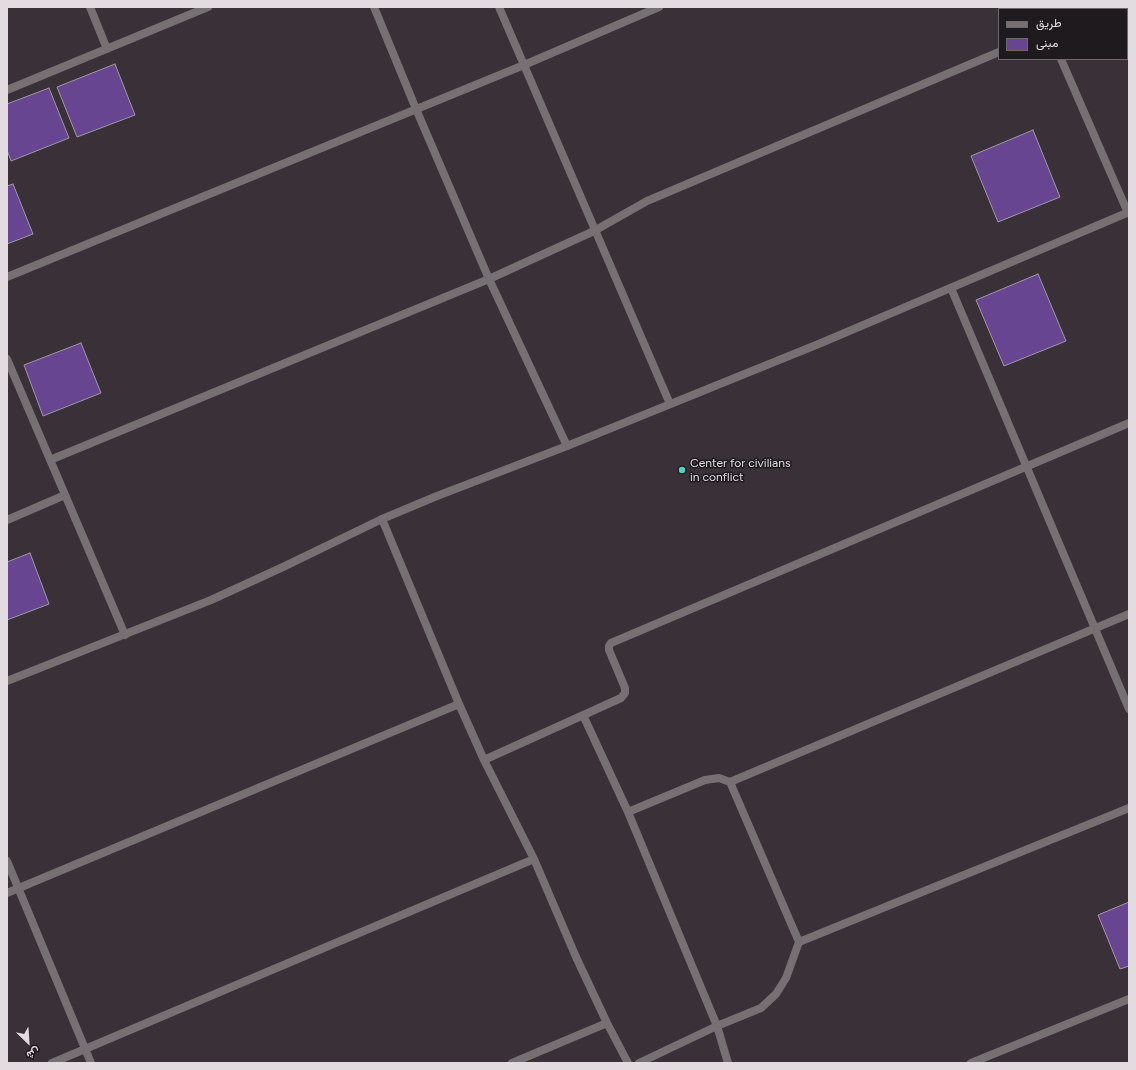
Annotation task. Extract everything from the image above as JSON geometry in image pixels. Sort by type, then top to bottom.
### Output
[{"type":"street","points":[[90,7],[107,48]]},
{"type":"street","points":[[7,90],[208,7]]},
{"type":"street","points":[[374,7],[489,279],[567,446]]},
{"type":"street","points":[[499,7],[594,231],[670,404]]},
{"type":"street","points":[[7,277],[524,65],[660,7]]},
{"type":"street","points":[[50,460],[489,279],[594,231],[647,201],[998,52]]},
{"type":"street","points":[[7,681],[210,600],[276,571],[382,519],[670,404],[951,288],[1128,212],[1061,60]]},
{"type":"street","points":[[951,288],[1129,710]]},
{"type":"street","points":[[7,359],[125,635]]},
{"type":"street","points":[[484,760],[621,698],[625,693],[625,688],[608,650],[608,646],[611,643],[1129,423]]},
{"type":"street","points":[[7,520],[65,495]]},
{"type":"street","points":[[382,519],[458,704],[484,760],[534,859],[607,1022],[628,1063]]},
{"type":"street","points":[[628,812],[705,780],[719,778],[730,782],[1129,614]]},
{"type":"street","points":[[7,893],[458,704]]},
{"type":"street","points":[[584,715],[628,812],[717,1026],[728,1063]]},
{"type":"street","points":[[639,1063],[717,1026],[761,1008],[776,994],[786,978],[799,942],[730,782]]},
{"type":"street","points":[[799,942],[1129,808]]},
{"type":"street","points":[[52,1063],[534,859]]},
{"type":"street","points":[[7,860],[91,1063]]},
{"type":"street","points":[[971,1063],[1129,999]]},
{"type":"street","points":[[512,1063],[607,1022]]},
{"type":"building","points":[[115,64],[135,115],[77,137],[57,87]]},
{"type":"building","points":[[49,88],[69,138],[11,161],[7,150],[7,104]]},
{"type":"building","points":[[1033,130],[1060,197],[998,222],[971,156]]},
{"type":"building","points":[[13,184],[33,234],[7,244],[7,186]]},
{"type":"building","points":[[1038,274],[1066,341],[1004,366],[976,300]]},
{"type":"building","points":[[81,343],[101,393],[43,416],[24,365]]},
{"type":"building","points":[[30,553],[49,604],[7,620],[7,562]]},
{"type":"building","points":[[1129,902],[1129,966],[1120,969],[1098,915]]},
{"type":"place","name":"Center for civilians in conflict","points":[[682,470]]}]
